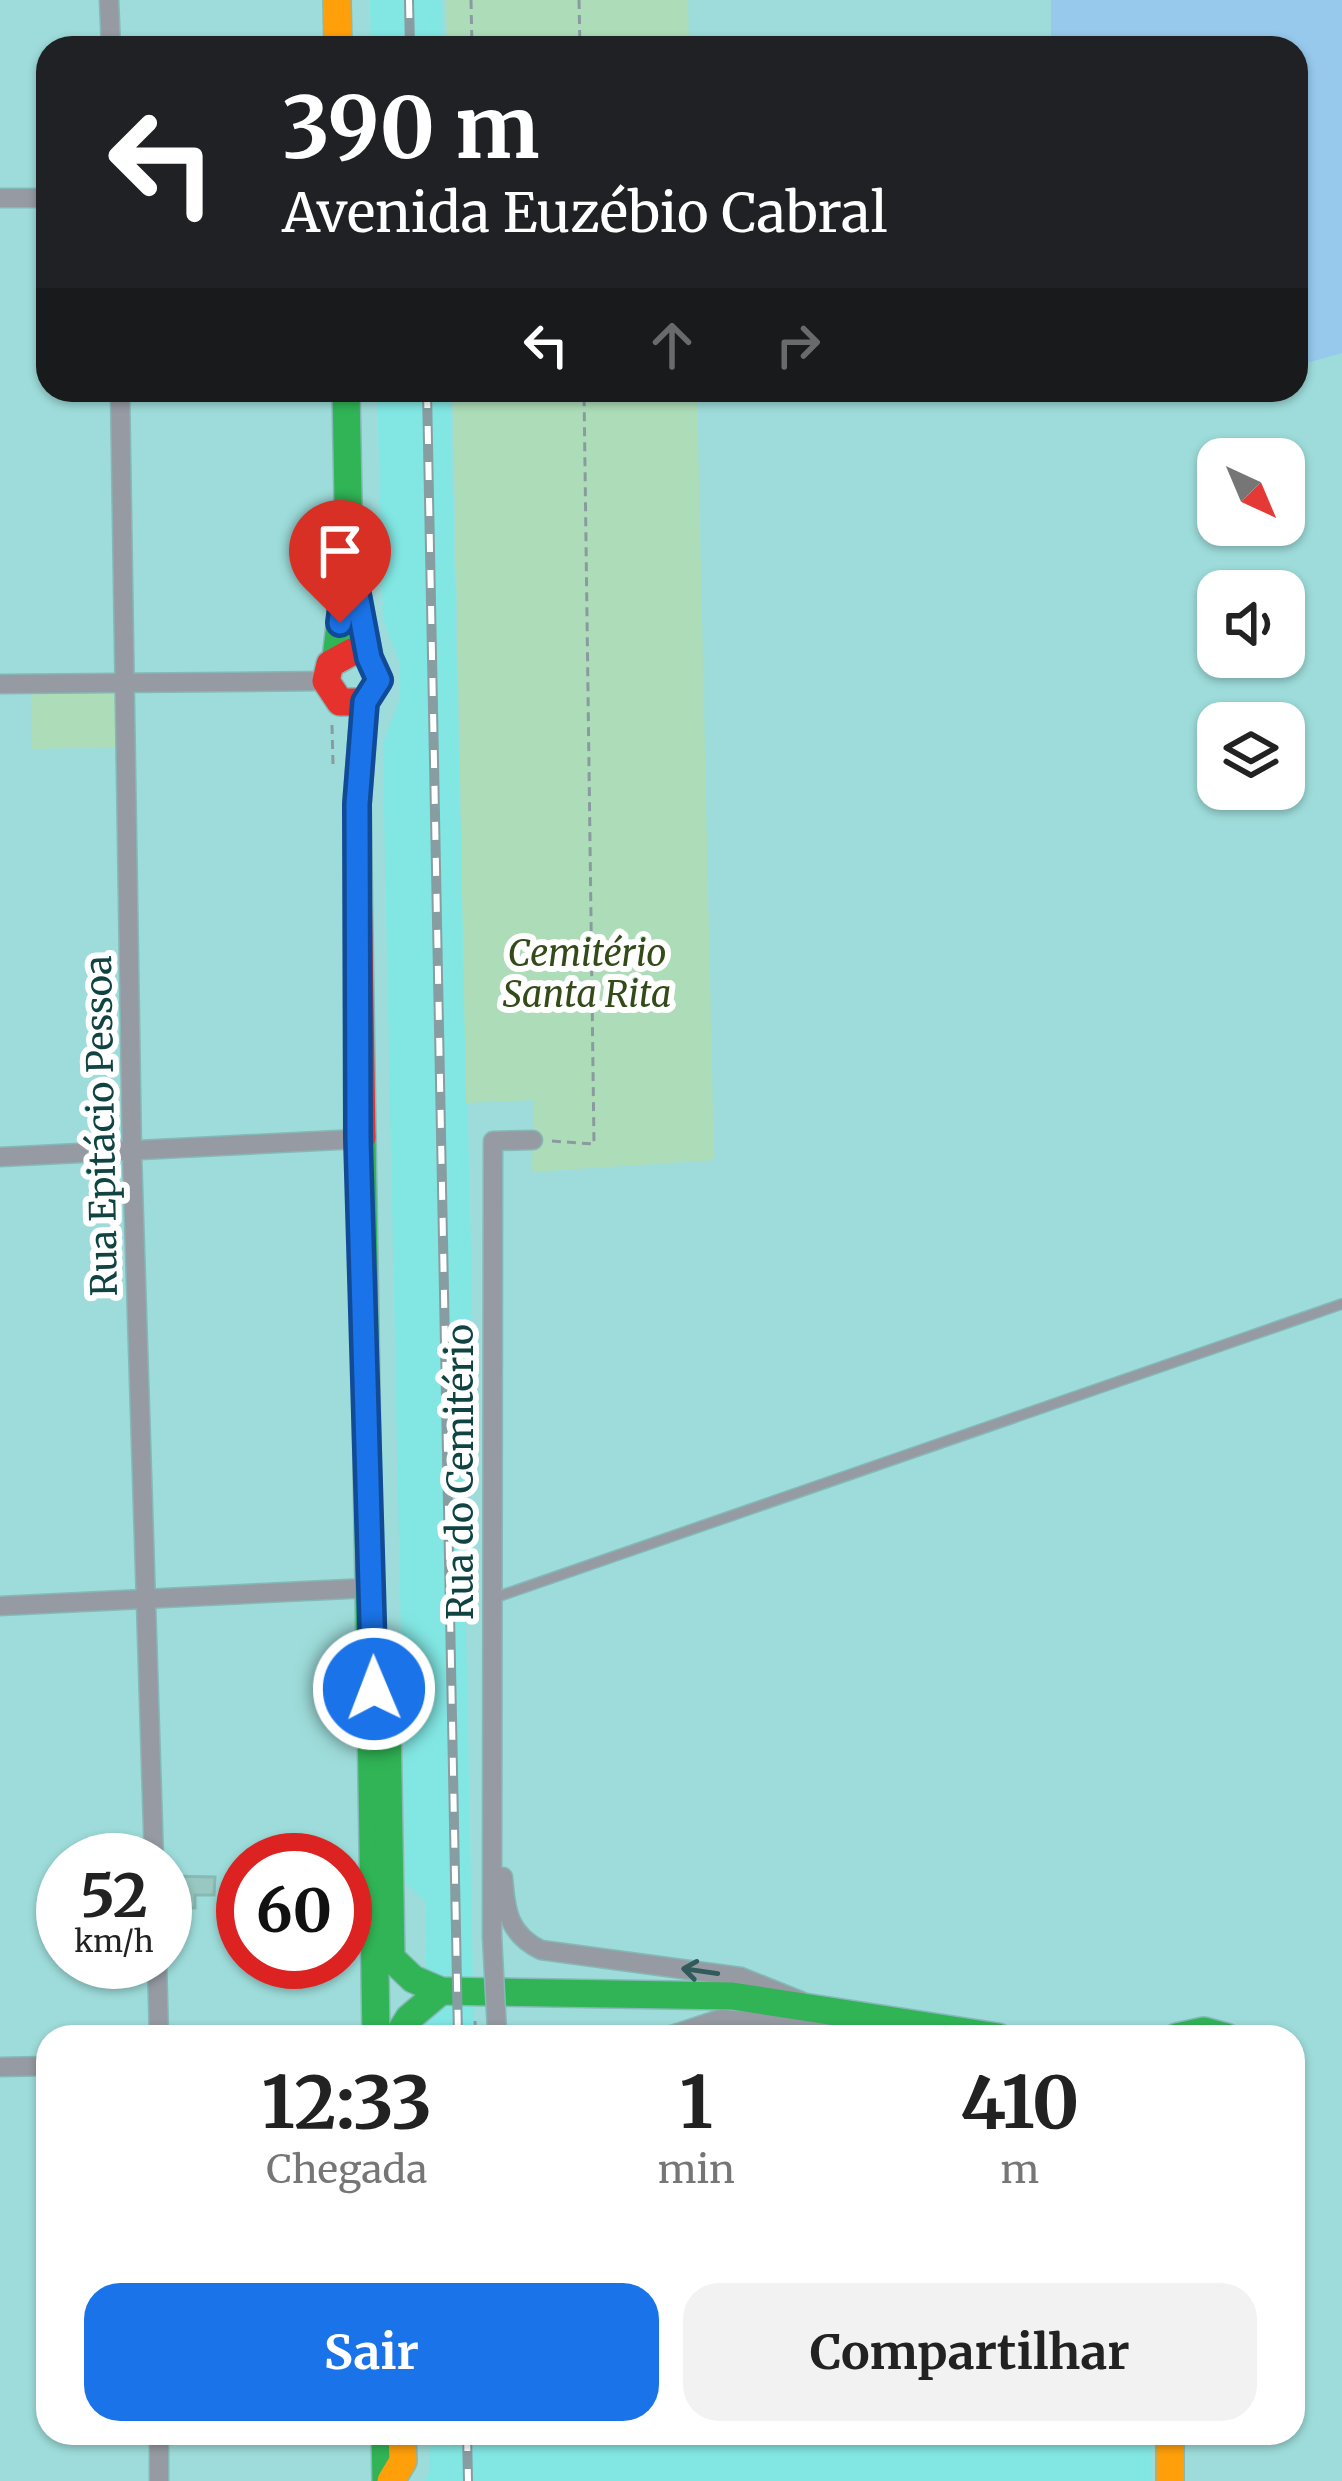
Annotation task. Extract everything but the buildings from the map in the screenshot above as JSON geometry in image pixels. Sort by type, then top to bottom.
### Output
[{"type":"main road","points":[[337,0],[338,36]]},
{"type":"main road","points":[[346,402],[349,552],[342,686],[357,804],[358,1139],[373,1646],[376,2025]]},
{"type":"main road","points":[[342,686],[379,680],[369,658],[349,552]]},
{"type":"main road","points":[[342,686],[352,652],[369,658]]},
{"type":"main road","points":[[373,1646],[387,1723],[391,1958],[413,1979],[441,1991],[732,1996],[923,2025]]},
{"type":"main road","points":[[405,2025],[441,1991]]},
{"type":"main road","points":[[386,2445],[389,2481]]},
{"type":"main road","points":[[389,2481],[403,2461],[402,2445]]},
{"type":"main road","points":[[1170,2445],[1170,2481]]},
{"type":"street","points":[[109,0],[110,36]]},
{"type":"street","points":[[0,198],[36,198]]},
{"type":"street","name":"Rua Epitácio Pessoa","points":[[120,402],[132,1154],[153,1833]]},
{"type":"street","points":[[0,684],[342,686]]},
{"type":"street","points":[[0,1157],[132,1154],[358,1139]]},
{"type":"street","name":"Rua do Cemitério","points":[[498,2025],[493,1936],[493,1141],[533,1140]]},
{"type":"street","points":[[0,1606],[369,1588]]},
{"type":"street","name":"Rua do Cemitério","points":[[494,1843],[507,1914],[521,1940],[541,1950],[741,1977],[772,1985],[810,2007]]},
{"type":"street","points":[[158,1989],[159,2025]]},
{"type":"street","points":[[703,2025],[721,2019],[899,2025]]},
{"type":"street","points":[[0,2067],[36,2066]]},
{"type":"street","points":[[159,2445],[159,2481]]},
{"type":"lane","points":[[494,1598],[1342,1304]]},
{"type":"path","points":[[471,0],[472,36]]},
{"type":"path","points":[[579,0],[580,36]]},
{"type":"path","points":[[533,1140],[594,1144],[584,402]]},
{"type":"path","points":[[475,2021],[475,2025]]},
{"type":"shaded area","points":[[370,0],[442,0],[443,36],[371,36]]},
{"type":"shaded area","points":[[1051,0],[1342,0],[1342,353],[1308,363],[1308,36],[1051,36]]},
{"type":"shaded area","points":[[377,402],[450,402],[472,1287],[464,1528],[474,2025],[425,2025],[426,1902],[406,1883],[383,761],[384,740],[400,699],[400,663],[383,620]]},
{"type":"shaded area","points":[[429,2445],[1151,2445],[1151,2481],[424,2481],[430,2472]]},
{"type":"green space","points":[[446,0],[688,0],[689,36],[447,36]]},
{"type":"green space","name":"Cemitério Santa Rita","points":[[453,402],[697,402],[714,1160],[532,1172],[534,1100],[466,1103]]},
{"type":"green space","points":[[121,690],[122,747],[32,749],[31,692]]},
{"type":"railway","points":[[409,0],[410,36]]},
{"type":"railway","points":[[427,402],[458,2025]]},
{"type":"railway","points":[[467,2445],[468,2481]]},
{"type":"traffic: fast","points":[[336,658],[349,552],[346,402]]},
{"type":"traffic: fast","points":[[362,1137],[376,2025]]},
{"type":"traffic: fast","points":[[380,1684],[387,1723],[391,1958],[413,1979],[441,1991],[732,1996],[920,2025]]},
{"type":"traffic: fast","points":[[405,2025],[441,1991]]},
{"type":"traffic: fast","points":[[385,2445],[386,2481]]},
{"type":"traffic: slow","points":[[337,0],[338,36]]},
{"type":"traffic: slow","points":[[391,2481],[403,2461],[402,2445]]},
{"type":"traffic: slow","points":[[1170,2445],[1170,2481]]},
{"type":"traffic: jam","points":[[349,552],[369,658],[379,680],[365,702],[357,804],[362,1137]]},
{"type":"traffic: jam","points":[[352,652],[330,664],[326,681],[340,702],[365,702]]},
{"type":"route","points":[[340,623],[349,552],[369,658],[379,680],[365,702],[357,804],[358,1139],[374,1689]]}]
